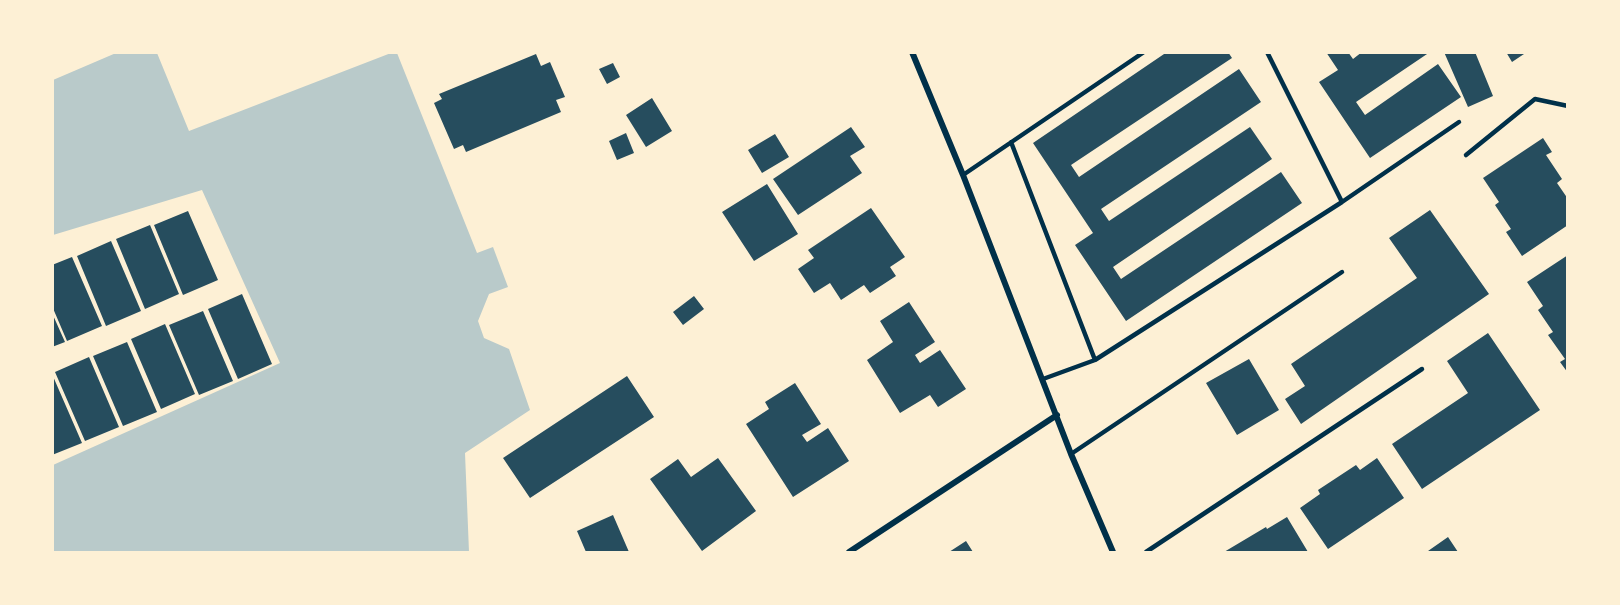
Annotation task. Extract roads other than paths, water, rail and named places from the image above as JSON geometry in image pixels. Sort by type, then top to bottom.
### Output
[{"type":"street","points":[[912,52],[963,175],[1071,454],[1113,552]]},
{"type":"street","points":[[849,552],[1057,415]]},
{"type":"lane","points":[[963,175],[1144,52]]},
{"type":"lane","points":[[1267,52],[1342,202]]},
{"type":"lane","points":[[1466,155],[1535,99],[1568,106]]},
{"type":"lane","points":[[1043,379],[1095,360],[1342,202],[1459,122]]},
{"type":"lane","points":[[1011,142],[1095,360]]},
{"type":"lane","points":[[1071,454],[1342,272]]},
{"type":"lane","points":[[1146,552],[1422,369]]}]
